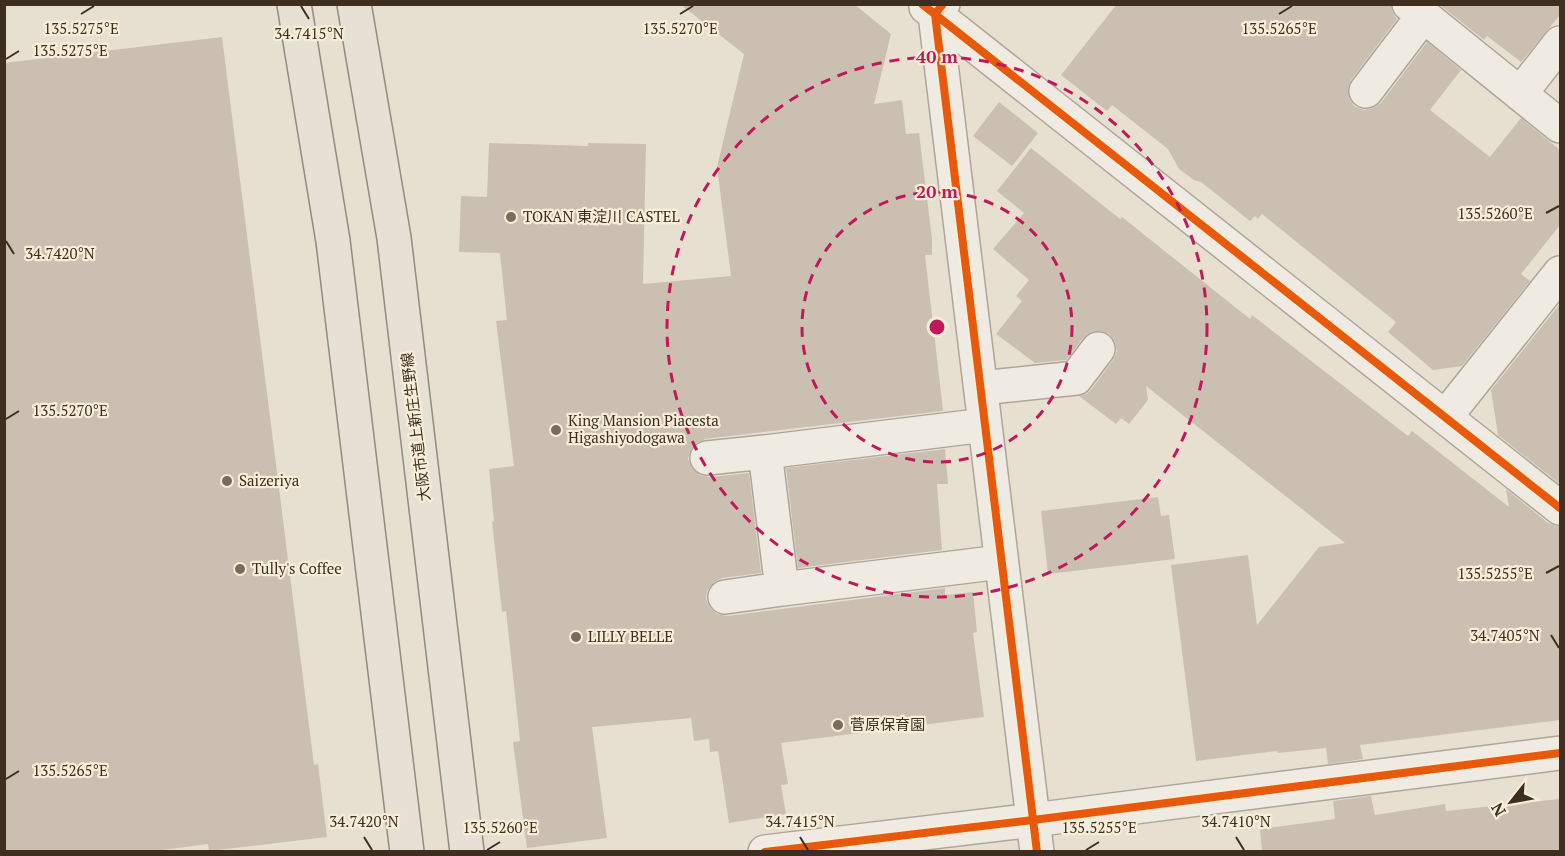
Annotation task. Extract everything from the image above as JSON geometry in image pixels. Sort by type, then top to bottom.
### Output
[{"type":"main road","points":[[294,4],[333,241],[407,852]]},
{"type":"main road","name":"大阪市道上新庄生野線","points":[[354,4],[394,238],[467,852]]},
{"type":"street","points":[[933,8],[1037,852]]},
{"type":"street","points":[[933,8],[1560,508]]},
{"type":"street","points":[[1366,92],[1416,10],[1560,126]]},
{"type":"street","points":[[1520,94],[1560,43]]},
{"type":"street","points":[[1446,416],[1560,273]]},
{"type":"street","points":[[981,388],[1076,378],[1098,349]]},
{"type":"street","points":[[707,458],[985,425]]},
{"type":"street","points":[[765,452],[782,589]]},
{"type":"street","points":[[725,597],[1001,562]]},
{"type":"street","points":[[765,852],[1560,753]]},
{"type":"building","points":[[680,4],[854,4],[891,34],[874,104],[902,100],[906,134],[919,133],[932,239],[932,255],[925,255],[943,410],[705,439],[696,443],[688,459],[692,468],[699,475],[709,477],[749,473],[761,573],[722,578],[714,582],[707,591],[706,599],[710,608],[717,614],[728,616],[945,588],[945,595],[973,592],[977,632],[973,633],[984,717],[781,743],[788,784],[781,785],[786,814],[729,823],[718,751],[710,752],[709,739],[694,741],[691,718],[592,727],[607,838],[527,848],[513,742],[520,741],[506,611],[502,612],[492,522],[494,522],[489,469],[514,466],[496,321],[507,320],[500,253],[459,252],[461,196],[487,197],[489,143],[588,146],[588,143],[646,144],[643,284],[731,276],[717,167],[744,54]]},
{"type":"building","points":[[1117,4],[1391,4],[1397,19],[1351,80],[1348,88],[1349,98],[1354,106],[1364,110],[1381,103],[1427,42],[1461,70],[1430,110],[1490,157],[1521,118],[1560,150],[1560,225],[1521,274],[1530,281],[1462,366],[1433,370],[1388,332],[1396,322],[1262,214],[1258,219],[1255,216],[1250,221],[1201,182],[1194,180],[1179,169],[1168,149],[1112,105],[1107,111],[1061,75]]},
{"type":"building","points":[[1439,4],[1560,4],[1560,15],[1521,62],[1487,36],[1484,40]]},
{"type":"building","points":[[222,37],[314,765],[318,764],[327,837],[209,851],[208,844],[147,852],[4,852],[4,63]]},
{"type":"building","points":[[999,102],[1038,133],[1012,166],[973,136]]},
{"type":"building","points":[[1031,148],[1250,319],[1252,315],[1408,436],[1412,431],[1509,507],[1506,489],[1548,523],[1560,526],[1560,720],[1360,745],[1363,759],[1328,764],[1326,748],[1278,753],[1277,751],[1196,761],[1171,565],[1248,555],[1257,625],[1319,547],[1345,543],[1146,386],[1148,400],[1129,424],[1121,418],[1116,424],[1079,396],[1091,390],[1113,360],[1117,351],[1115,342],[1109,334],[1101,331],[1091,332],[1083,338],[1066,360],[1035,363],[996,334],[1022,301],[1016,296],[1029,280],[993,249],[1024,213],[997,191]]},
{"type":"building","points":[[1559,305],[1560,484],[1498,435],[1491,390]]},
{"type":"building","points":[[945,449],[948,484],[937,484],[942,550],[798,568],[786,468]]},
{"type":"building","points":[[1158,497],[1161,516],[1169,515],[1175,559],[1048,574],[1041,511]]},
{"type":"building","points":[[1371,796],[1375,815],[1445,804],[1446,811],[1560,799],[1560,852],[1262,852],[1260,829],[1335,819],[1333,801]]},
{"type":"cycle path","points":[[922,4],[1560,508]]},
{"type":"cycle path","points":[[943,4],[935,14],[1037,852]]},
{"type":"cycle path","points":[[765,852],[1560,753]]},
{"type":"place","name":"TOKAN 東淀川 CASTEL","points":[[511,217]]},
{"type":"place","name":"King Mansion Piacesta Higashiyodogawa","points":[[556,430]]},
{"type":"place","name":"Saizeriya","points":[[227,481]]},
{"type":"place","name":"Tully's Coffee","points":[[240,569]]},
{"type":"place","name":"LILLY BELLE","points":[[576,637]]},
{"type":"place","name":"菅原保育園","points":[[838,725]]}]
